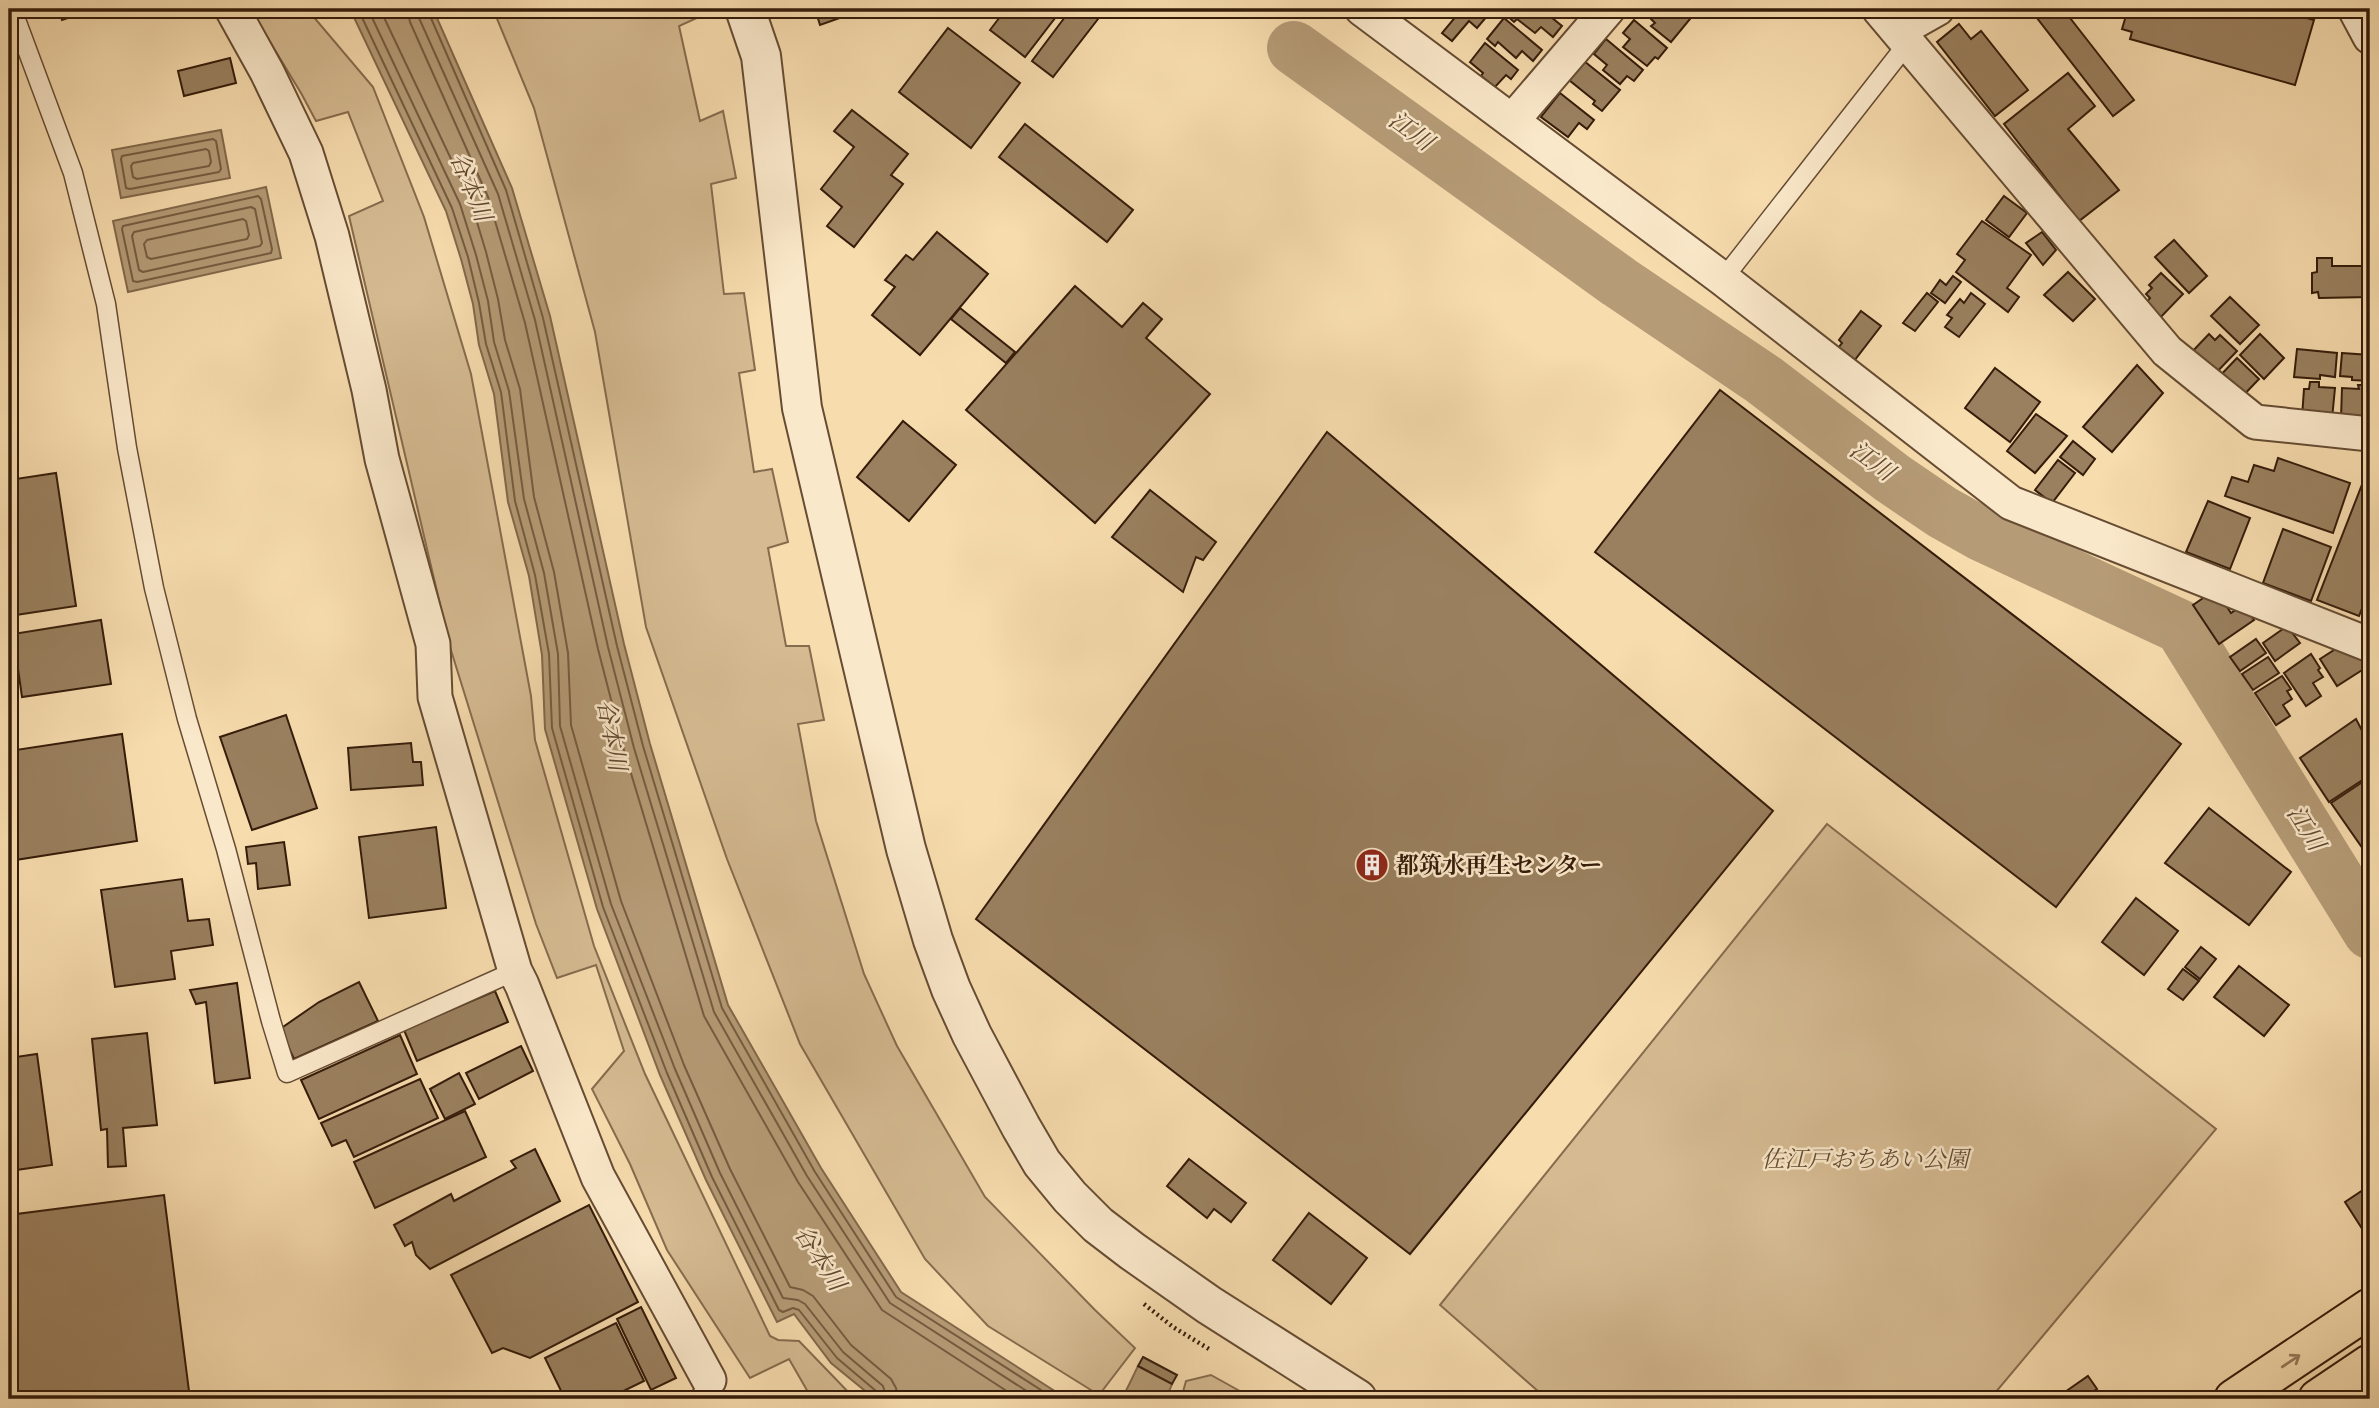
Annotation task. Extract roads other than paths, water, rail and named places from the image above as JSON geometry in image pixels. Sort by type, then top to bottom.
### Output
[{"type":"main road","points":[[2234,1399],[2370,1308]]},
{"type":"main road","points":[[2318,1399],[2370,1364]]},
{"type":"street","points":[[232,9],[267,72],[306,153],[332,236],[369,390],[382,459],[433,645],[435,697],[515,971],[598,1177],[703,1390]]},
{"type":"street","points":[[745,9],[761,56],[802,408],[906,849],[933,940],[951,989],[978,1047],[1021,1127],[1042,1163],[1070,1197],[1098,1225],[1132,1251],[1209,1305],[1357,1399]]},
{"type":"street","points":[[1362,9],[1723,279],[2011,503],[2370,645]]},
{"type":"street","points":[[1512,121],[1607,9]]},
{"type":"street","points":[[1937,9],[1895,28],[2167,351],[2255,422],[2370,434]]},
{"type":"street","points":[[2355,9],[2370,37]]},
{"type":"lane","points":[[12,9],[76,186],[106,304],[127,448],[154,588],[187,719],[226,849],[287,1073],[515,971]]},
{"type":"lane","points":[[1723,279],[1895,28]]},
{"type":"water","name":"谷本川","points":[[350,9],[433,9],[512,188],[550,316],[624,644],[650,744],[728,1005],[821,1168],[901,1292],[1067,1399],[875,1399],[831,1363],[794,1314],[777,1322],[706,1180],[660,1075],[597,909],[545,729],[542,655],[529,576],[508,502],[494,394],[479,345],[473,304],[461,259],[446,211]]},
{"type":"water","points":[[221,130],[230,178],[121,198],[112,150]]},
{"type":"water","points":[[266,187],[281,258],[128,292],[113,221]]},
{"type":"water","points":[[1138,1366],[1172,1384],[1166,1399],[1122,1399]]},
{"type":"waterway","name":"江川","points":[[1294,48],[1619,282],[1764,380],[1892,478],[1942,512],[1981,534],[2181,627],[2370,932]]},
{"type":"place","name":"都筑水再生センター","points":[[1372,865]]},
{"type":"park label","name":"佐江戸おちあい公園","points":[[1865,1159]]}]
